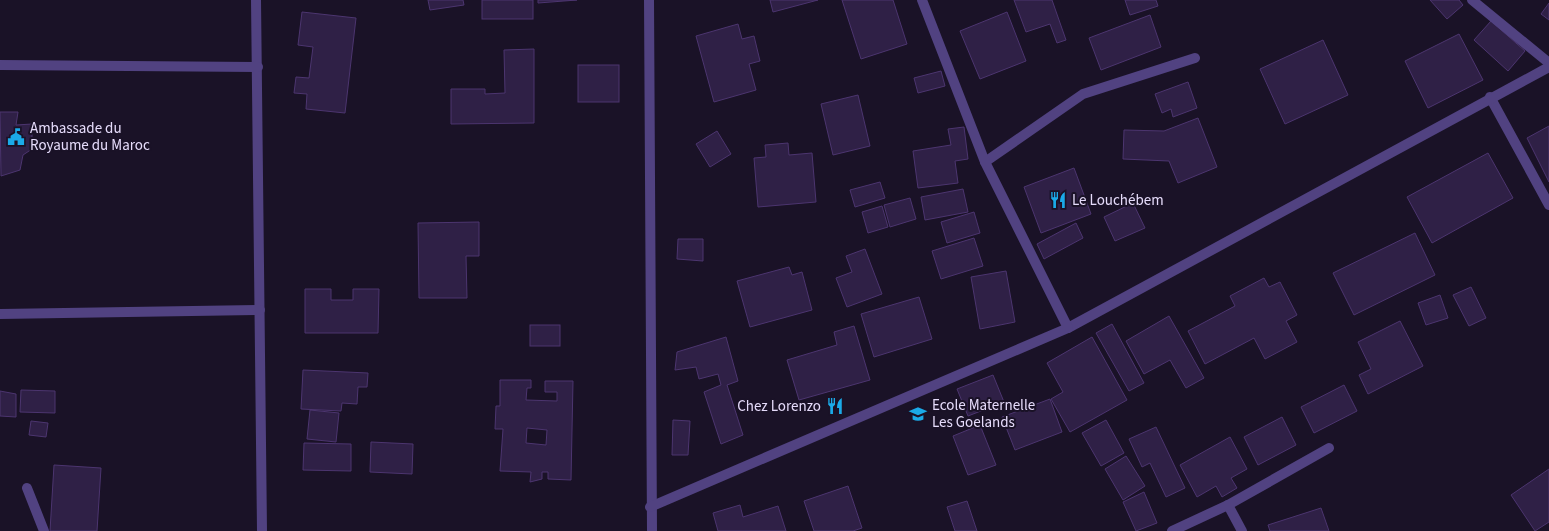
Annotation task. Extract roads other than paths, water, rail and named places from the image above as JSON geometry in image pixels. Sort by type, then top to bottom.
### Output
[{"type":"street","points":[[256,0],[262,531]]},
{"type":"street","points":[[649,0],[650,507],[652,531]]},
{"type":"street","points":[[922,0],[985,162],[1068,328]]},
{"type":"street","points":[[1472,0],[1549,63]]},
{"type":"street","points":[[985,162],[1083,94],[1195,58]]},
{"type":"street","points":[[0,65],[258,67]]},
{"type":"street","points":[[650,507],[1068,328],[1490,97],[1549,67]]},
{"type":"street","points":[[1490,97],[1549,205]]},
{"type":"street","points":[[0,314],[260,310]]},
{"type":"street","points":[[1172,531],[1228,506],[1328,448]]},
{"type":"street","points":[[27,488],[44,531]]},
{"type":"street","points":[[1228,506],[1242,531]]},
{"type":"place","name":"Ambassade du Royaume du Maroc","points":[[16,137]]},
{"type":"place","name":"Le Louchébem","points":[[1058,200]]},
{"type":"place","name":"Chez Lorenzo","points":[[835,406]]},
{"type":"place","name":"Ecole Maternelle Les Goelands","points":[[918,414]]}]
